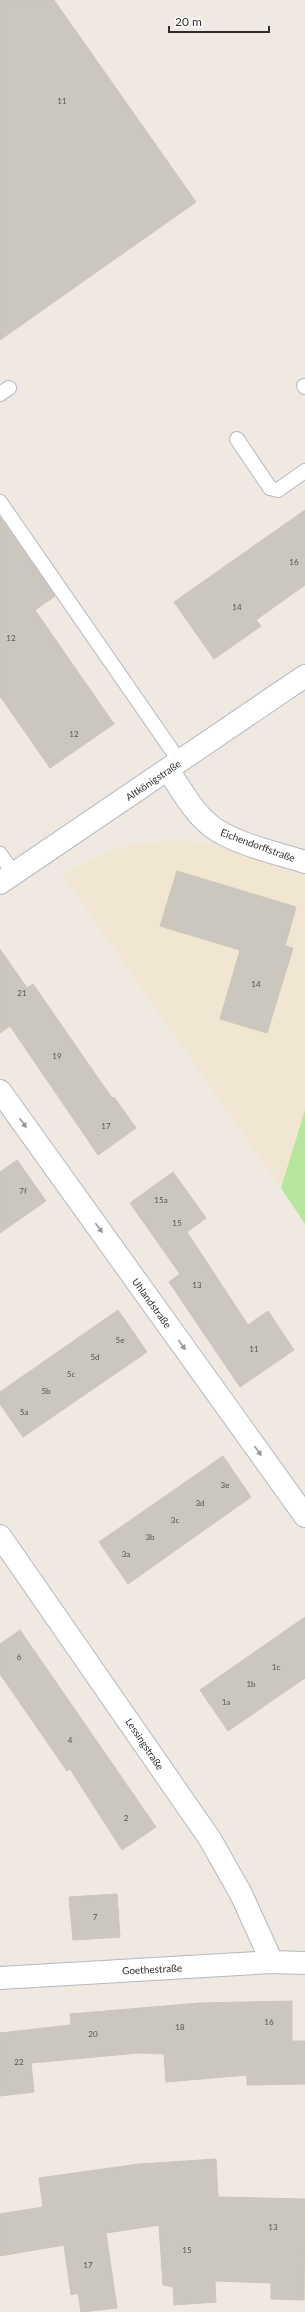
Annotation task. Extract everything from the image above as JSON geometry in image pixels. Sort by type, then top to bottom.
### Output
[{"type":"street","name":"Altkönigstraße","points":[[7,878],[305,676]]},
{"type":"street","name":"Eichendorffstraße","points":[[174,766],[194,809],[210,826],[228,836],[305,862]]},
{"type":"street","name":"Uhlandstraße","points":[[0,1091],[305,1516]]},
{"type":"street","name":"Lessingstraße","points":[[0,1536],[210,1839],[241,1894],[272,1962]]},
{"type":"street","name":"Goethestraße","points":[[0,1978],[272,1962],[305,1963]]},
{"type":"lane","points":[[236,439],[270,488],[278,490],[305,471]]},
{"type":"lane","points":[[0,502],[174,766]]},
{"type":"lane","points":[[0,854],[7,878]]},
{"type":"shaded area","points":[[175,840],[205,843],[305,873],[305,1110],[281,1188],[62,874],[93,858],[118,848],[142,843]]},
{"type":"green space","points":[[305,1110],[305,1224],[281,1188]]},
{"type":"building","points":[[0,0],[54,0],[196,202],[0,340]]},
{"type":"building","points":[[305,510],[305,585],[256,620],[261,626],[214,659],[174,602]]},
{"type":"building","points":[[0,517],[55,596],[35,610],[114,724],[50,768],[0,696]]},
{"type":"building","points":[[177,871],[296,907],[285,946],[293,948],[267,1033],[220,1019],[240,950],[160,926]]},
{"type":"building","points":[[0,949],[27,988],[33,984],[112,1098],[114,1097],[136,1128],[98,1155],[10,1026],[0,1033]]},
{"type":"building","points":[[17,1160],[46,1201],[0,1233],[0,1172]]},
{"type":"building","points":[[173,1172],[206,1218],[187,1232],[248,1325],[268,1311],[294,1350],[240,1387],[169,1282],[180,1274],[130,1203]]},
{"type":"building","points":[[118,1310],[147,1352],[23,1437],[0,1404],[0,1392]]},
{"type":"building","points":[[223,1456],[251,1497],[128,1584],[99,1542]]},
{"type":"building","points":[[305,1617],[305,1678],[228,1731],[200,1690]]},
{"type":"building","points":[[20,1630],[156,1827],[122,1850],[70,1769],[67,1771],[0,1674],[0,1644]]},
{"type":"building","points":[[117,1894],[120,1937],[73,1940],[69,1897]]},
{"type":"building","points":[[292,2001],[292,2041],[305,2041],[305,2084],[247,2085],[247,2075],[166,2082],[164,2054],[138,2053],[31,2063],[34,2092],[0,2096],[0,2033],[71,2025],[70,2014],[200,2003]]},
{"type":"building","points":[[216,2159],[218,2197],[305,2199],[304,2300],[271,2299],[271,2283],[215,2281],[216,2302],[174,2305],[173,2287],[163,2285],[159,2225],[106,2233],[117,2308],[81,2312],[78,2293],[71,2295],[64,2245],[0,2256],[0,2214],[43,2207],[39,2178],[139,2164]]}]
